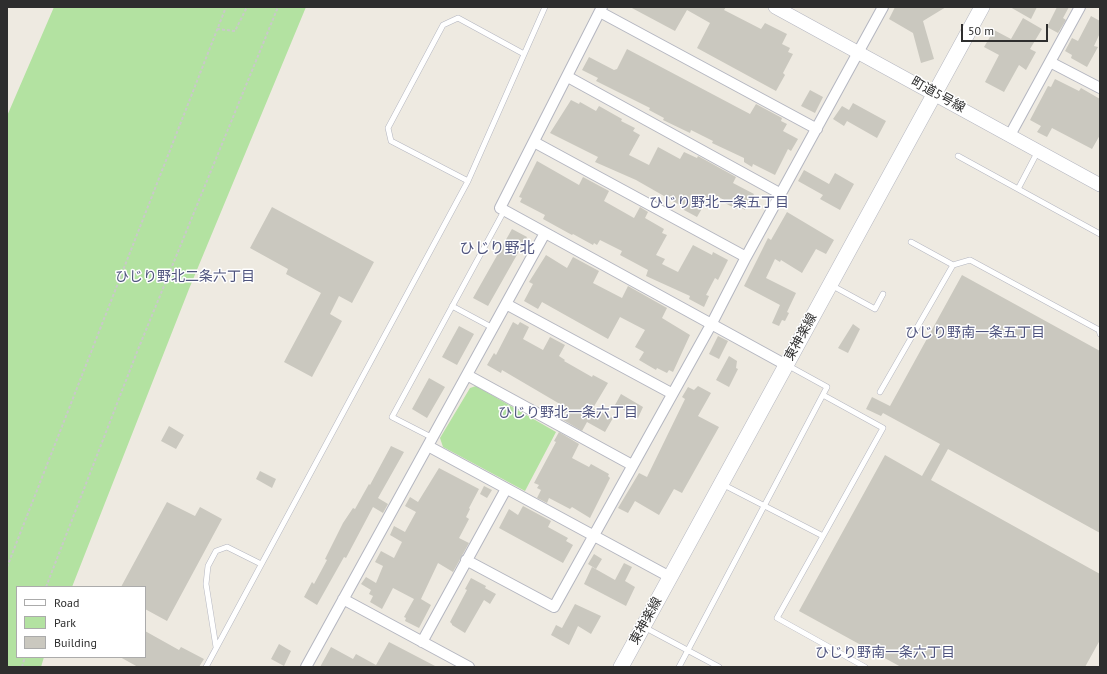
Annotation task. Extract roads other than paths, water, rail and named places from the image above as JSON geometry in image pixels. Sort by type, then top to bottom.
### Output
[{"type":"main road","name":"東神楽線","points":[[621,667],[982,7]]},
{"type":"street","name":"町道5号線","points":[[775,7],[1100,185]]},
{"type":"street","points":[[466,560],[554,607],[712,323],[746,257],[883,7]]},
{"type":"street","points":[[1010,135],[1080,7]]},
{"type":"street","points":[[786,365],[712,323],[500,208],[568,77],[601,9],[816,129]]},
{"type":"street","points":[[1050,62],[1100,88]]},
{"type":"street","points":[[568,77],[781,194]]},
{"type":"street","points":[[534,142],[746,257]]},
{"type":"street","points":[[306,667],[545,233]]},
{"type":"street","points":[[506,304],[672,394]]},
{"type":"street","points":[[467,375],[632,466]]},
{"type":"street","points":[[431,442],[506,489],[670,577]]},
{"type":"street","points":[[422,642],[506,489]]},
{"type":"street","points":[[343,599],[469,667]]},
{"type":"lane","points":[[206,667],[468,182],[545,7]]},
{"type":"lane","points":[[468,182],[391,141],[388,128],[443,25],[458,18],[524,54]]},
{"type":"lane","points":[[1018,189],[1038,151]]},
{"type":"lane","points":[[958,156],[1100,234]]},
{"type":"lane","points":[[431,442],[392,416],[504,210]]},
{"type":"lane","points":[[911,242],[953,265]]},
{"type":"lane","points":[[880,392],[953,265],[970,260],[1099,330],[1100,334]]},
{"type":"lane","points":[[830,285],[875,309],[883,294]]},
{"type":"lane","points":[[452,306],[493,328]]},
{"type":"lane","points":[[678,667],[827,387],[786,365]]},
{"type":"lane","points":[[823,395],[883,428],[777,618],[865,667]]},
{"type":"lane","points":[[721,484],[823,536]]},
{"type":"lane","points":[[216,647],[206,584],[208,566],[216,551],[227,548],[261,564]]},
{"type":"lane","points":[[643,627],[719,667]]},
{"type":"district","name":"ひじり野北一条五丁目","points":[[719,203]]},
{"type":"district","name":"ひじり野北","points":[[497,249]]},
{"type":"district","name":"ひじり野北二条六丁目","points":[[185,277]]},
{"type":"district","name":"ひじり野南一条五丁目","points":[[975,333]]},
{"type":"district","name":"ひじり野北一条六丁目","points":[[568,413]]},
{"type":"district","name":"ひじり野南一条六丁目","points":[[885,653]]}]
